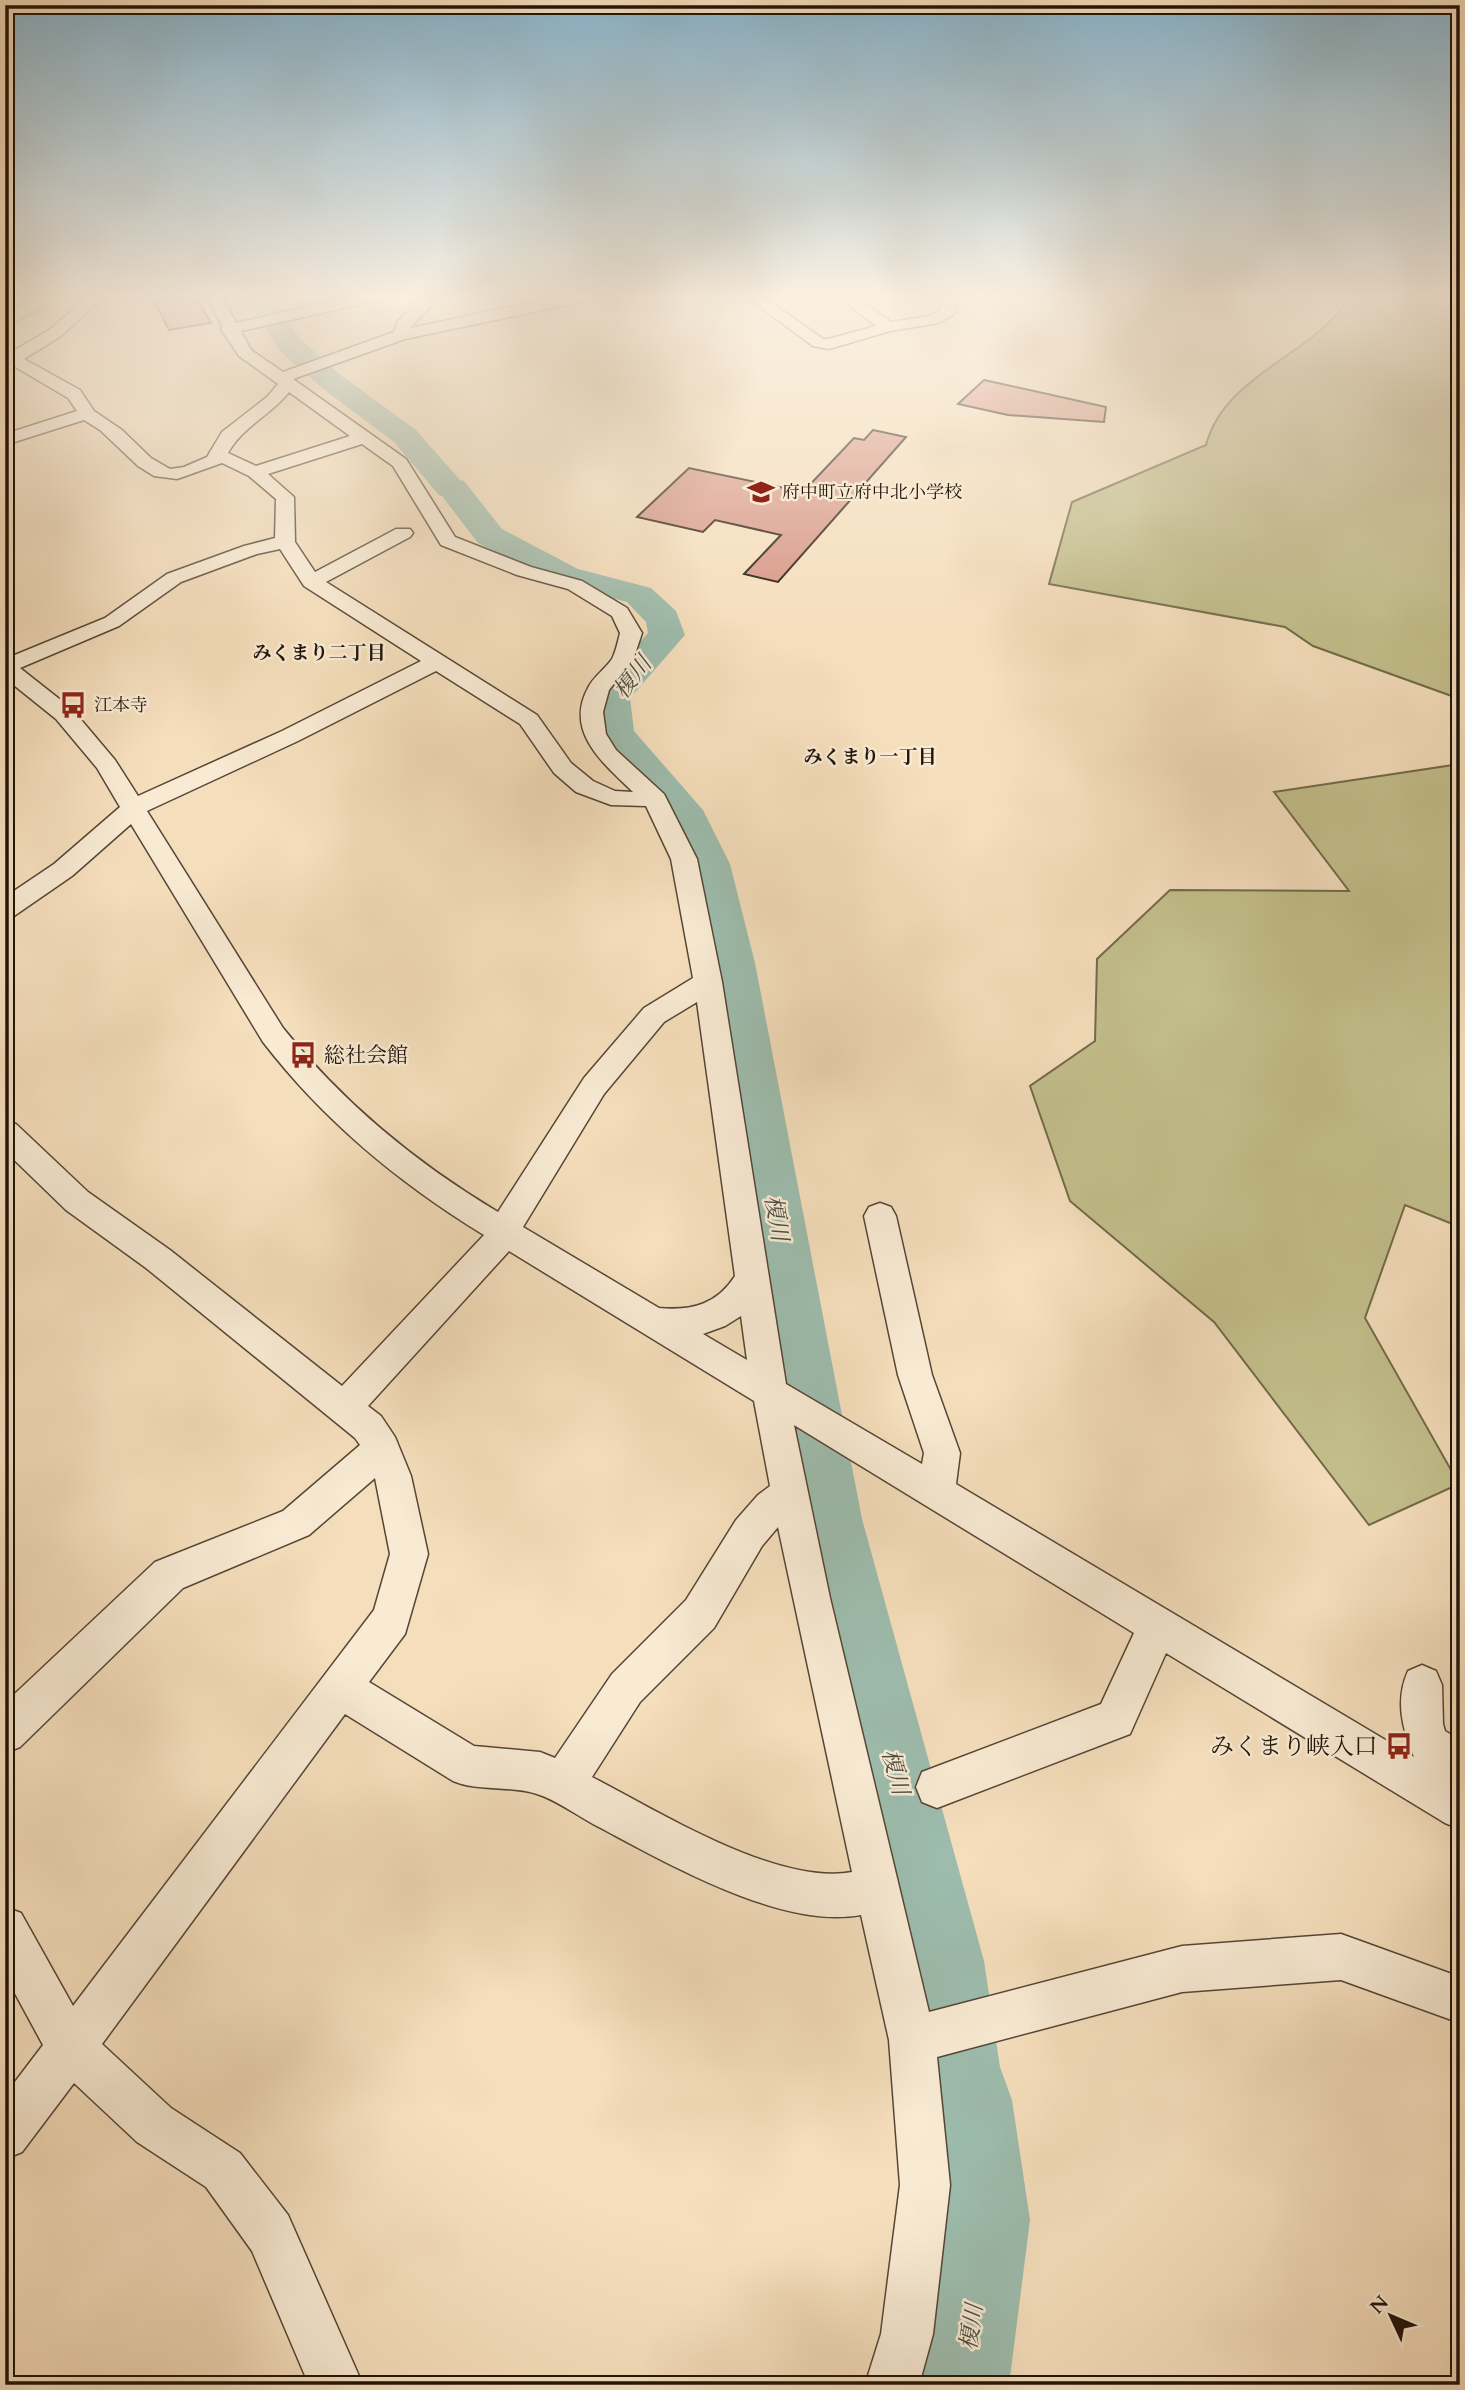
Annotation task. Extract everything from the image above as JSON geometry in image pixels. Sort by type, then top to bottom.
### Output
[{"type":"street","points":[[84,408],[87,413],[120,436],[135,455],[171,474],[191,470],[215,459],[229,458],[255,472],[285,498],[285,542],[311,582],[529,720],[552,757],[582,786],[611,798],[655,799]]},
{"type":"street","points":[[215,459],[229,436],[265,408]]},
{"type":"street","points":[[319,408],[400,463],[448,541],[524,571],[575,585],[620,612],[631,633],[622,660],[598,689],[592,712],[594,734],[608,755],[655,799],[684,859],[708,982],[753,1275],[779,1398],[789,1494],[810,1598],[912,2040],[925,2185],[907,2334],[892,2385]]},
{"type":"street","points":[[5,440],[87,413]]},
{"type":"street","points":[[255,472],[362,438]]},
{"type":"street","points":[[311,582],[403,533]]},
{"type":"street","points":[[10,677],[112,622],[174,578],[251,550],[285,542]]},
{"type":"street","points":[[5,911],[63,870],[135,807],[290,736],[436,662]]},
{"type":"street","points":[[10,677],[47,699],[79,730],[107,765],[273,1035],[299,1070],[357,1129],[407,1170],[453,1201],[1460,1808]]},
{"type":"street","points":[[345,1406],[493,1248],[594,1086],[654,1015],[708,982]]},
{"type":"street","points":[[5,1132],[77,1201],[158,1259],[368,1427],[382,1449],[393,1476],[409,1554],[391,1620],[5,2135]]},
{"type":"street","points":[[880,1216],[915,1375],[942,1452],[936,1492]]},
{"type":"street","points":[[654,1322],[685,1324],[716,1316],[739,1298],[753,1275]]},
{"type":"street","points":[[5,1732],[169,1575],[296,1523],[382,1449]]},
{"type":"street","points":[[562,1785],[626,1688],[700,1614],[749,1533],[771,1507],[789,1494]]},
{"type":"street","points":[[937,1787],[1115,1719],[1158,1626]]},
{"type":"street","points":[[1422,1685],[1422,1724],[1430,1745],[1460,1765]]},
{"type":"street","points":[[340,1688],[468,1766],[540,1773],[695,1854],[789,1891],[844,1896],[878,1890]]},
{"type":"street","points":[[5,1929],[71,2048],[154,2126],[223,2170],[270,2234],[336,2385]]},
{"type":"street","points":[[912,2040],[1182,1969],[1341,1957],[1460,2000]]},
{"type":"shaded area","points":[[1225,408],[1460,408],[1460,699],[1313,646],[1285,627],[1049,584],[1072,502],[1206,445]]},
{"type":"shaded area","points":[[1460,764],[1460,1227],[1405,1205],[1365,1318],[1459,1484],[1369,1525],[1214,1322],[1070,1201],[1030,1086],[1095,1041],[1097,959],[1170,890],[1349,891],[1274,792]]},
{"type":"building","points":[[974,408],[1106,408],[1104,422],[1008,415]]},
{"type":"building","points":[[873,430],[906,437],[778,582],[744,574],[781,535],[715,520],[703,532],[637,517],[689,468],[803,492],[854,438],[864,440]]},
{"type":"waterway","name":"榎川","points":[[368,408],[405,436],[450,488],[453,488],[490,536],[566,576],[639,595],[663,619],[667,635],[611,696],[614,733],[688,819],[708,864],[732,963],[830,1519],[945,1961],[959,2067],[971,2100],[987,2220],[963,2385]]},
{"type":"place","name":"府中町立府中北小学校","points":[[761,492]]},
{"type":"place","name":"江本寺","points":[[73,705]]},
{"type":"place","name":"総社会館","points":[[303,1055]]},
{"type":"place","name":"みくまり峡入口","points":[[1399,1746]]},
{"type":"district","name":"みくまり二丁目","points":[[319,652]]},
{"type":"district","name":"みくまり一丁目","points":[[870,756]]}]
